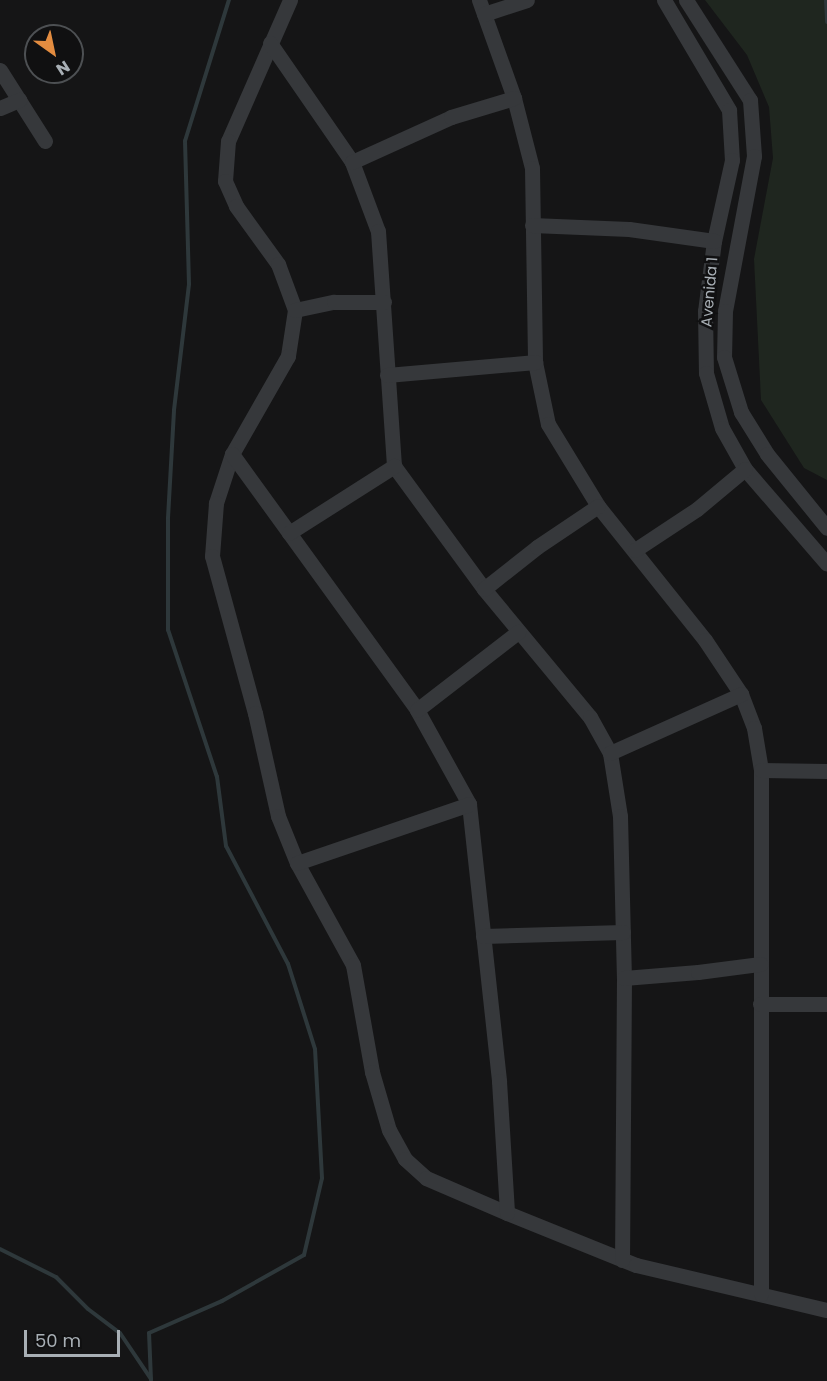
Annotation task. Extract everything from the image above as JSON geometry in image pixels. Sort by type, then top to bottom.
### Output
[{"type":"street","points":[[290,0],[228,141],[225,181],[236,206],[278,264],[295,310],[288,356],[232,454],[216,503],[212,556],[255,712],[278,816],[297,863],[353,965],[372,1072],[389,1130],[405,1159],[426,1178],[507,1213],[622,1260],[827,1310]]},
{"type":"street","points":[[527,0],[481,7],[514,98],[532,168],[534,362],[548,424],[598,506],[705,640],[741,694],[754,728],[760,770],[761,1294]]},
{"type":"street","name":"Avenida 1","points":[[664,0],[729,110],[732,160],[714,241],[705,311],[705,373],[722,428],[745,469],[827,564]]},
{"type":"street","name":"Avenida 1","points":[[686,0],[750,100],[754,156],[725,311],[724,357],[741,412],[767,454],[827,528]]},
{"type":"street","points":[[270,43],[352,162],[378,231],[394,466],[484,589],[590,717],[610,753],[620,816],[623,932],[622,1260]]},
{"type":"street","points":[[0,70],[45,141]]},
{"type":"street","points":[[352,162],[451,117],[514,98]]},
{"type":"street","points":[[0,108],[18,100]]},
{"type":"street","points":[[532,225],[629,229],[714,241]]},
{"type":"street","points":[[295,310],[334,302],[384,302]]},
{"type":"street","points":[[387,375],[534,362]]},
{"type":"street","points":[[232,454],[417,710],[469,804],[499,1081],[507,1213]]},
{"type":"street","points":[[289,533],[394,466]]},
{"type":"street","points":[[635,550],[697,509],[745,469]]},
{"type":"street","points":[[484,589],[537,547],[598,506]]},
{"type":"street","points":[[417,710],[518,632]]},
{"type":"street","points":[[610,753],[741,694]]},
{"type":"street","points":[[760,770],[827,771]]},
{"type":"street","points":[[297,863],[469,804]]},
{"type":"street","points":[[483,936],[623,932]]},
{"type":"street","points":[[624,978],[760,964]]},
{"type":"street","points":[[760,1004],[827,1004]]},
{"type":"shaded area","points":[[705,0],[827,0],[827,480],[804,468],[761,400],[754,259],[773,158],[769,107],[747,55]]},
{"type":"waterway","points":[[151,1380],[149,1333],[222,1301],[304,1255],[322,1178],[315,1049],[288,964],[226,846],[217,777],[168,630],[168,518],[174,410],[189,284],[185,141],[229,0]]},
{"type":"waterway","points":[[826,0],[827,22]]},
{"type":"waterway","points":[[0,1249],[56,1277],[88,1309],[120,1333],[151,1379]]}]
